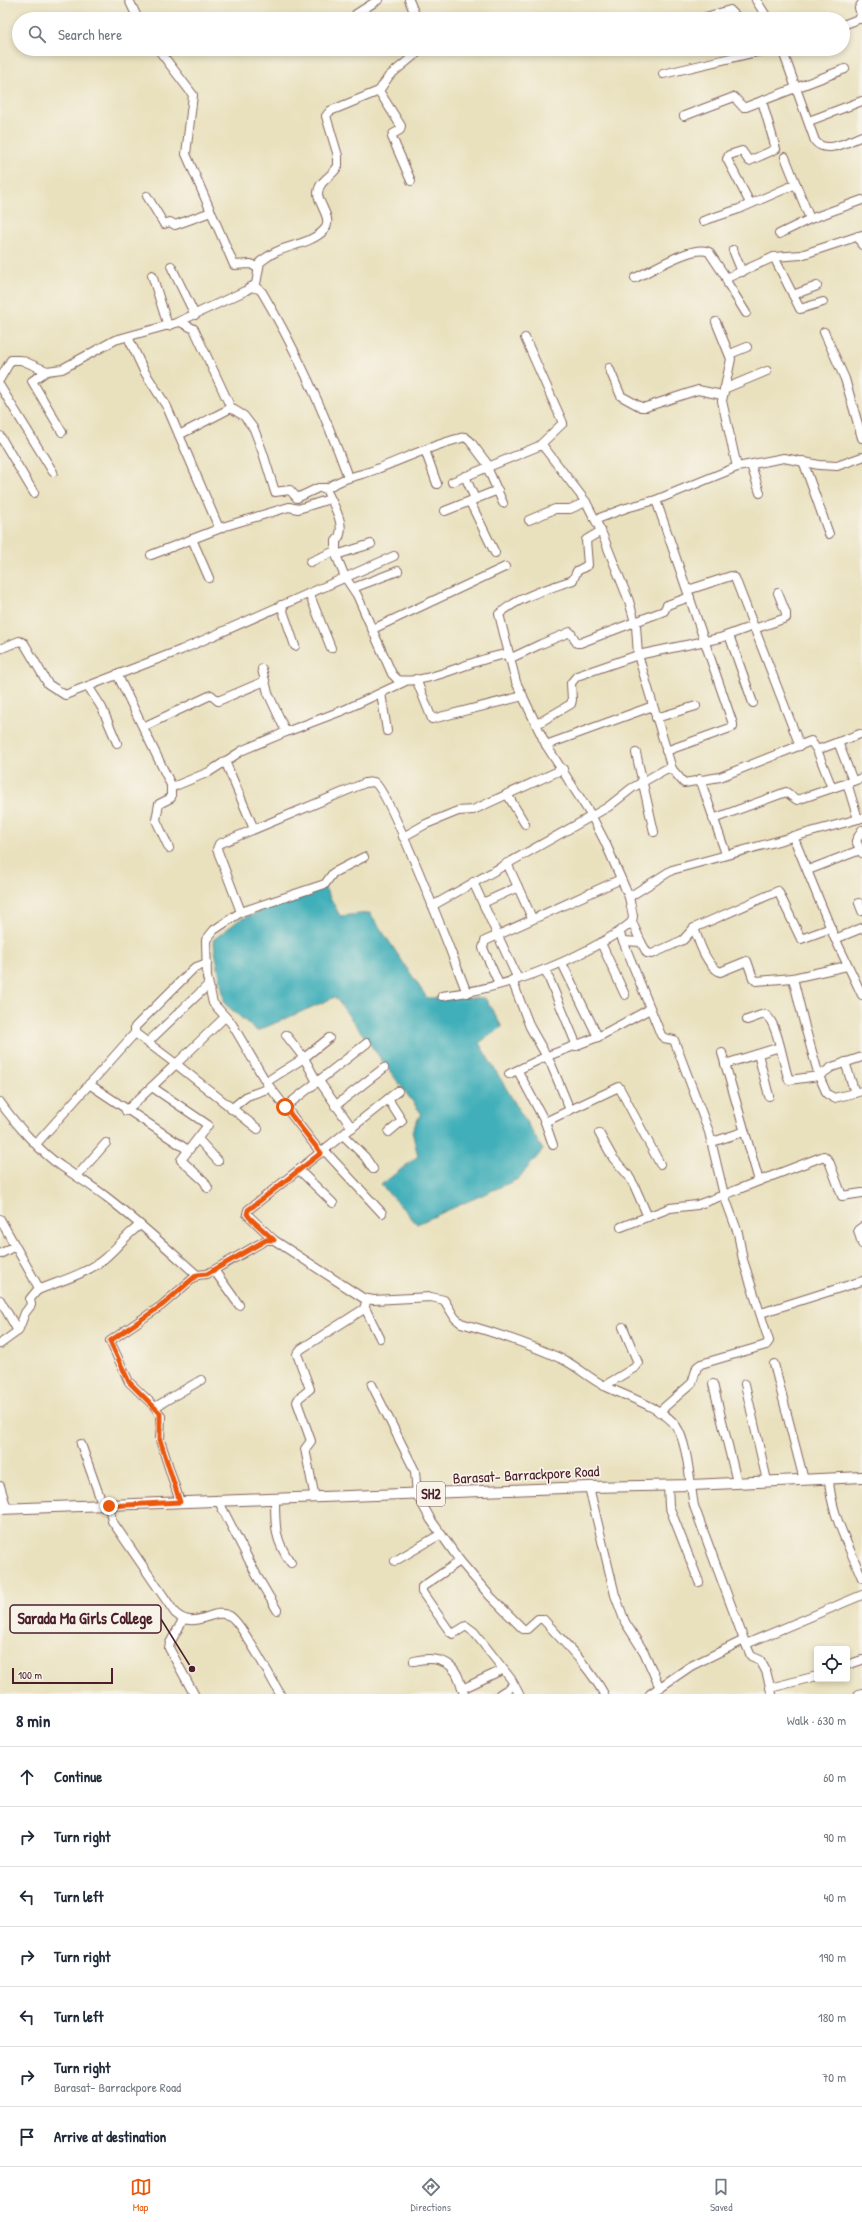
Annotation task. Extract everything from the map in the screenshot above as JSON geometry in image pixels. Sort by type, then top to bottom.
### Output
[{"type":"main road","name":"Barasat- Barrackpore Road","points":[[4,1509],[589,1487],[692,1485],[862,1477]]},
{"type":"street","points":[[129,0],[135,12]]},
{"type":"street","points":[[359,12],[378,0]]},
{"type":"street","points":[[409,0],[414,12]]},
{"type":"street","points":[[756,0],[764,12]]},
{"type":"street","points":[[850,22],[862,19],[859,8],[862,3]]},
{"type":"street","points":[[722,12],[730,10],[732,12]]},
{"type":"street","points":[[163,56],[193,95],[186,154],[234,265],[250,264],[257,268]]},
{"type":"street","points":[[62,432],[32,381],[47,371],[62,369],[115,340],[180,322],[251,287],[256,284],[257,268],[260,262],[277,251],[301,243],[324,230],[327,218],[318,195],[319,188],[321,183],[336,170],[338,156],[326,116],[334,108],[379,91],[389,76],[413,56]]},
{"type":"street","points":[[663,74],[729,56]]},
{"type":"street","points":[[785,56],[815,142],[819,146],[825,148],[862,136]]},
{"type":"street","points":[[684,116],[734,97],[744,107],[845,69]]},
{"type":"street","points":[[379,91],[401,126],[400,130],[393,134],[392,137],[411,182]]},
{"type":"street","points":[[750,203],[727,159],[729,155],[742,151],[749,161],[776,149],[762,101]]},
{"type":"street","points":[[808,121],[862,101]]},
{"type":"street","points":[[786,157],[810,219]]},
{"type":"street","points":[[703,221],[739,209],[796,184]]},
{"type":"street","points":[[147,196],[164,224],[170,222],[175,225],[211,212]]},
{"type":"street","points":[[779,234],[810,219],[862,200]]},
{"type":"street","points":[[725,276],[732,276],[774,257],[800,255],[860,235],[862,245]]},
{"type":"street","points":[[635,278],[690,252],[704,250],[709,252],[725,276],[728,284],[746,313]]},
{"type":"street","points":[[733,250],[742,272]]},
{"type":"street","points":[[774,257],[801,310],[823,302]]},
{"type":"street","points":[[171,266],[195,315]]},
{"type":"street","points":[[152,275],[168,326]]},
{"type":"street","points":[[793,295],[817,286]]},
{"type":"street","points":[[251,287],[259,289],[262,292],[303,371],[326,421],[348,477]]},
{"type":"street","points":[[180,322],[194,329],[231,408],[244,416],[254,429],[275,492],[290,490],[297,498],[318,488],[327,488],[348,477],[376,470],[425,450],[464,437],[470,441],[488,467],[503,503]]},
{"type":"street","points":[[716,322],[730,354],[731,364],[723,392],[737,467]]},
{"type":"street","points":[[824,332],[845,379],[862,438]]},
{"type":"street","points":[[128,337],[144,371],[167,407],[217,526],[221,528]]},
{"type":"street","points":[[452,482],[539,446],[563,423],[525,338]]},
{"type":"street","points":[[730,354],[748,347]]},
{"type":"street","points":[[0,379],[8,362],[14,359],[21,360],[47,371]]},
{"type":"street","points":[[609,368],[621,396],[641,407],[646,407],[698,390],[723,392],[767,371]]},
{"type":"street","points":[[0,386],[53,472]]},
{"type":"street","points":[[179,435],[231,408]]},
{"type":"street","points":[[0,436],[34,494]]},
{"type":"street","points":[[539,446],[545,448],[586,502],[596,519],[635,621],[638,655],[672,770],[682,782],[720,777],[811,741],[817,750],[832,788]]},
{"type":"street","points":[[425,450],[437,484]]},
{"type":"street","points":[[596,519],[626,508],[656,500],[727,469],[784,458],[803,461],[819,466],[837,466],[862,457]]},
{"type":"street","points":[[803,461],[829,534]]},
{"type":"street","points":[[750,465],[760,493]]},
{"type":"street","points":[[465,476],[473,500],[495,553]]},
{"type":"street","points":[[327,488],[342,528],[341,536],[336,541],[335,553],[345,577],[353,588],[373,629],[392,674],[398,680],[405,681]]},
{"type":"street","points":[[445,511],[498,490]]},
{"type":"street","points":[[151,556],[221,528],[289,506],[298,509],[330,499]]},
{"type":"street","points":[[656,500],[706,641],[733,726],[666,751]]},
{"type":"street","points":[[529,520],[555,509],[570,509],[586,502]]},
{"type":"street","points":[[601,531],[586,540],[588,565],[577,571],[572,580],[544,590],[508,606],[499,614],[516,682],[546,745],[591,815],[630,897],[633,916],[632,922],[641,942],[647,952],[652,954],[683,940],[694,928],[778,891],[801,939],[830,928]]},
{"type":"street","points":[[192,539],[209,578]]},
{"type":"street","points":[[310,562],[335,553],[371,544]]},
{"type":"street","points":[[0,649],[19,641],[24,643],[48,684],[62,695],[165,656],[394,556]]},
{"type":"street","points":[[373,629],[505,567]]},
{"type":"street","points":[[353,588],[398,571]]},
{"type":"street","points":[[171,785],[175,786],[209,772],[243,750],[381,693],[405,681],[438,674],[480,659],[509,657],[570,632],[577,643],[580,643],[664,611],[667,605],[731,576],[735,578],[800,746]]},
{"type":"street","points":[[309,593],[331,648]]},
{"type":"street","points":[[537,724],[570,704],[572,700],[571,683],[577,676],[638,655],[706,641],[786,618],[786,613],[778,593]]},
{"type":"street","points":[[281,606],[295,646]]},
{"type":"street","points":[[729,635],[753,703]]},
{"type":"street","points":[[262,669],[272,704],[286,732]]},
{"type":"street","points":[[117,674],[171,785],[171,798],[159,804],[156,818],[169,848]]},
{"type":"street","points":[[416,679],[432,719],[523,696]]},
{"type":"street","points":[[143,727],[211,695],[218,701],[265,681]]},
{"type":"street","points":[[88,686],[102,708],[117,743]]},
{"type":"street","points":[[381,693],[387,731]]},
{"type":"street","points":[[546,745],[653,706]]},
{"type":"street","points":[[656,718],[696,706]]},
{"type":"street","points":[[817,750],[860,734]]},
{"type":"street","points":[[630,897],[667,873],[726,854],[860,819],[838,742]]},
{"type":"street","points":[[636,753],[654,832]]},
{"type":"street","points":[[225,761],[254,829]]},
{"type":"street","points":[[403,837],[426,824],[458,811],[473,810],[562,769]]},
{"type":"street","points":[[432,906],[591,815],[608,807],[632,788],[666,769],[672,770]]},
{"type":"street","points":[[713,819],[786,792],[797,800],[862,778]]},
{"type":"street","points":[[700,779],[726,854]]},
{"type":"street","points":[[241,912],[217,846],[365,783],[374,782],[381,789],[403,837],[468,993]]},
{"type":"street","points":[[507,794],[525,824]]},
{"type":"street","points":[[808,870],[861,851],[856,841],[862,830]]},
{"type":"street","points":[[793,836],[808,870],[830,928],[862,995]]},
{"type":"street","points":[[364,857],[333,873],[325,884],[241,912],[214,930],[209,936],[205,947],[208,985],[213,1004],[224,1018],[232,1024],[268,1085],[285,1107],[323,1152],[382,1213]]},
{"type":"street","points":[[507,863],[532,918]]},
{"type":"street","points":[[499,984],[483,944],[497,934],[621,879]]},
{"type":"street","points":[[473,882],[497,934],[515,979],[530,1027],[545,1057],[551,1064],[570,1110]]},
{"type":"street","points":[[483,903],[518,887]]},
{"type":"street","points":[[442,996],[468,993],[562,963],[601,943],[632,922]]},
{"type":"street","points":[[694,928],[711,965],[720,972],[747,961],[753,978],[756,981],[793,978],[847,966]]},
{"type":"street","points":[[835,939],[862,928]]},
{"type":"street","points":[[619,932],[624,941],[662,1037],[674,1040],[712,1142],[724,1195],[738,1233],[744,1260],[761,1313],[768,1343],[701,1364],[697,1367],[693,1381],[659,1412]]},
{"type":"street","points":[[624,941],[641,942]]},
{"type":"street","points":[[601,943],[625,995]]},
{"type":"street","points":[[37,1143],[135,1033],[134,1028],[194,968],[207,962]]},
{"type":"street","points":[[562,963],[598,1037]]},
{"type":"street","points":[[545,969],[577,1046]]},
{"type":"street","points":[[793,978],[819,1076],[830,1097],[858,1092],[846,1062]]},
{"type":"street","points":[[148,1042],[208,985]]},
{"type":"street","points":[[510,1074],[545,1057],[598,1037],[650,1009]]},
{"type":"street","points":[[747,1020],[766,1014],[776,1033],[789,1080],[819,1076],[846,1062],[862,1057]]},
{"type":"street","points":[[126,1111],[224,1018]]},
{"type":"street","points":[[135,1033],[258,1129]]},
{"type":"street","points":[[286,1035],[304,1058],[318,1082],[352,1128]]},
{"type":"street","points":[[231,1109],[247,1096],[268,1085],[329,1038]]},
{"type":"street","points":[[285,1107],[367,1043]]},
{"type":"street","points":[[725,1064],[780,1047]]},
{"type":"street","points":[[722,1053],[759,1181]]},
{"type":"street","points":[[758,1054],[769,1096]]},
{"type":"street","points":[[335,1106],[384,1068]]},
{"type":"street","points":[[518,1071],[545,1122],[553,1145]]},
{"type":"street","points":[[89,1084],[126,1111],[188,1150]]},
{"type":"street","points":[[152,1087],[208,1124],[208,1127],[181,1160],[204,1181],[208,1188]]},
{"type":"street","points":[[545,1122],[619,1087],[660,1164]]},
{"type":"street","points":[[398,1091],[248,1210],[247,1214],[274,1240],[367,1299],[440,1298],[447,1303],[455,1318],[461,1323],[518,1341],[565,1361],[604,1386],[659,1412],[673,1422],[680,1433],[692,1485],[694,1506],[751,1656],[760,1660],[766,1671],[771,1691],[814,1677]]},
{"type":"street","points":[[388,1099],[402,1121],[389,1132]]},
{"type":"street","points":[[0,1102],[21,1129],[60,1166],[78,1176],[140,1225],[197,1275]]},
{"type":"street","points":[[712,1142],[744,1132]]},
{"type":"street","points":[[599,1133],[613,1158],[634,1185],[648,1217]]},
{"type":"street","points":[[343,1135],[365,1157],[373,1169]]},
{"type":"street","points":[[198,1139],[218,1162]]},
{"type":"street","points":[[78,1176],[106,1143]]},
{"type":"street","points":[[621,1227],[670,1208],[697,1205],[824,1156],[829,1160],[842,1196],[862,1193]]},
{"type":"street","points":[[299,1170],[333,1202]]},
{"type":"street","points":[[0,1219],[4,1232],[15,1246],[38,1286],[38,1290]]},
{"type":"street","points":[[0,1344],[18,1331],[25,1313],[31,1305],[30,1299],[38,1290],[76,1275],[101,1261],[123,1238],[140,1225]]},
{"type":"street","points":[[862,1227],[858,1230],[862,1244]]},
{"type":"street","points":[[180,1502],[160,1440],[161,1416],[155,1407],[129,1382],[110,1341],[161,1306],[197,1275],[214,1270],[266,1240],[274,1240]]},
{"type":"street","points":[[0,1254],[15,1246]]},
{"type":"street","points":[[214,1270],[239,1305]]},
{"type":"street","points":[[761,1313],[862,1281]]},
{"type":"street","points":[[367,1299],[366,1308],[380,1338]]},
{"type":"street","points":[[0,1300],[18,1331]]},
{"type":"street","points":[[315,1498],[305,1448],[311,1441],[297,1400],[310,1389],[297,1354],[301,1349],[366,1308]]},
{"type":"street","points":[[604,1386],[634,1368],[638,1363],[623,1327]]},
{"type":"street","points":[[774,1364],[804,1480]]},
{"type":"street","points":[[155,1407],[201,1380]]},
{"type":"street","points":[[713,1384],[737,1482]]},
{"type":"street","points":[[745,1384],[767,1481]]},
{"type":"street","points":[[372,1385],[415,1471],[417,1494],[460,1561],[490,1596],[523,1629],[527,1629],[538,1619],[543,1619],[573,1650],[593,1675],[604,1694]]},
{"type":"street","points":[[81,1444],[112,1521],[175,1614],[183,1620],[192,1621],[223,1614],[229,1615],[239,1627],[280,1694]]},
{"type":"street","points":[[829,1478],[832,1502],[862,1578]]},
{"type":"street","points":[[668,1485],[669,1506],[699,1582]]},
{"type":"street","points":[[0,1486],[4,1509]]},
{"type":"street","points":[[589,1487],[615,1595],[624,1622],[644,1652],[660,1688]]},
{"type":"street","points":[[218,1500],[257,1576],[277,1610]]},
{"type":"street","points":[[275,1500],[276,1538],[282,1551],[291,1563]]},
{"type":"street","points":[[396,1561],[442,1534]]},
{"type":"street","points":[[460,1561],[422,1587],[422,1592],[450,1632],[453,1634],[465,1626],[468,1627],[514,1684],[519,1694]]},
{"type":"street","points":[[650,1694],[691,1666],[745,1642],[862,1595]]},
{"type":"street","points":[[183,1620],[170,1643],[169,1648],[194,1694]]},
{"type":"street","points":[[414,1662],[425,1659],[446,1662],[453,1668],[459,1678],[463,1691],[502,1670]]},
{"type":"street","points":[[850,1664],[862,1660]]},
{"type":"street","points":[[500,1694],[514,1684]]},
{"type":"street","points":[[858,1694],[862,1693]]},
{"type":"water","points":[[324,886],[340,916],[370,913],[427,998],[485,998],[502,1027],[479,1043],[543,1150],[518,1179],[417,1224],[381,1185],[418,1156],[412,1131],[421,1113],[335,997],[257,1031],[225,1004],[213,940],[239,920]]},
{"type":"place","name":"Sarada Ma Girls College","points":[[192,1669]]},
{"type":"route","points":[[109,1506],[180,1502],[160,1440],[160,1413],[134,1389],[129,1382],[111,1347],[110,1341],[113,1337],[161,1306],[192,1281],[197,1275],[207,1274],[266,1240],[274,1240],[250,1218],[247,1214],[248,1210],[321,1153],[285,1107]]}]
